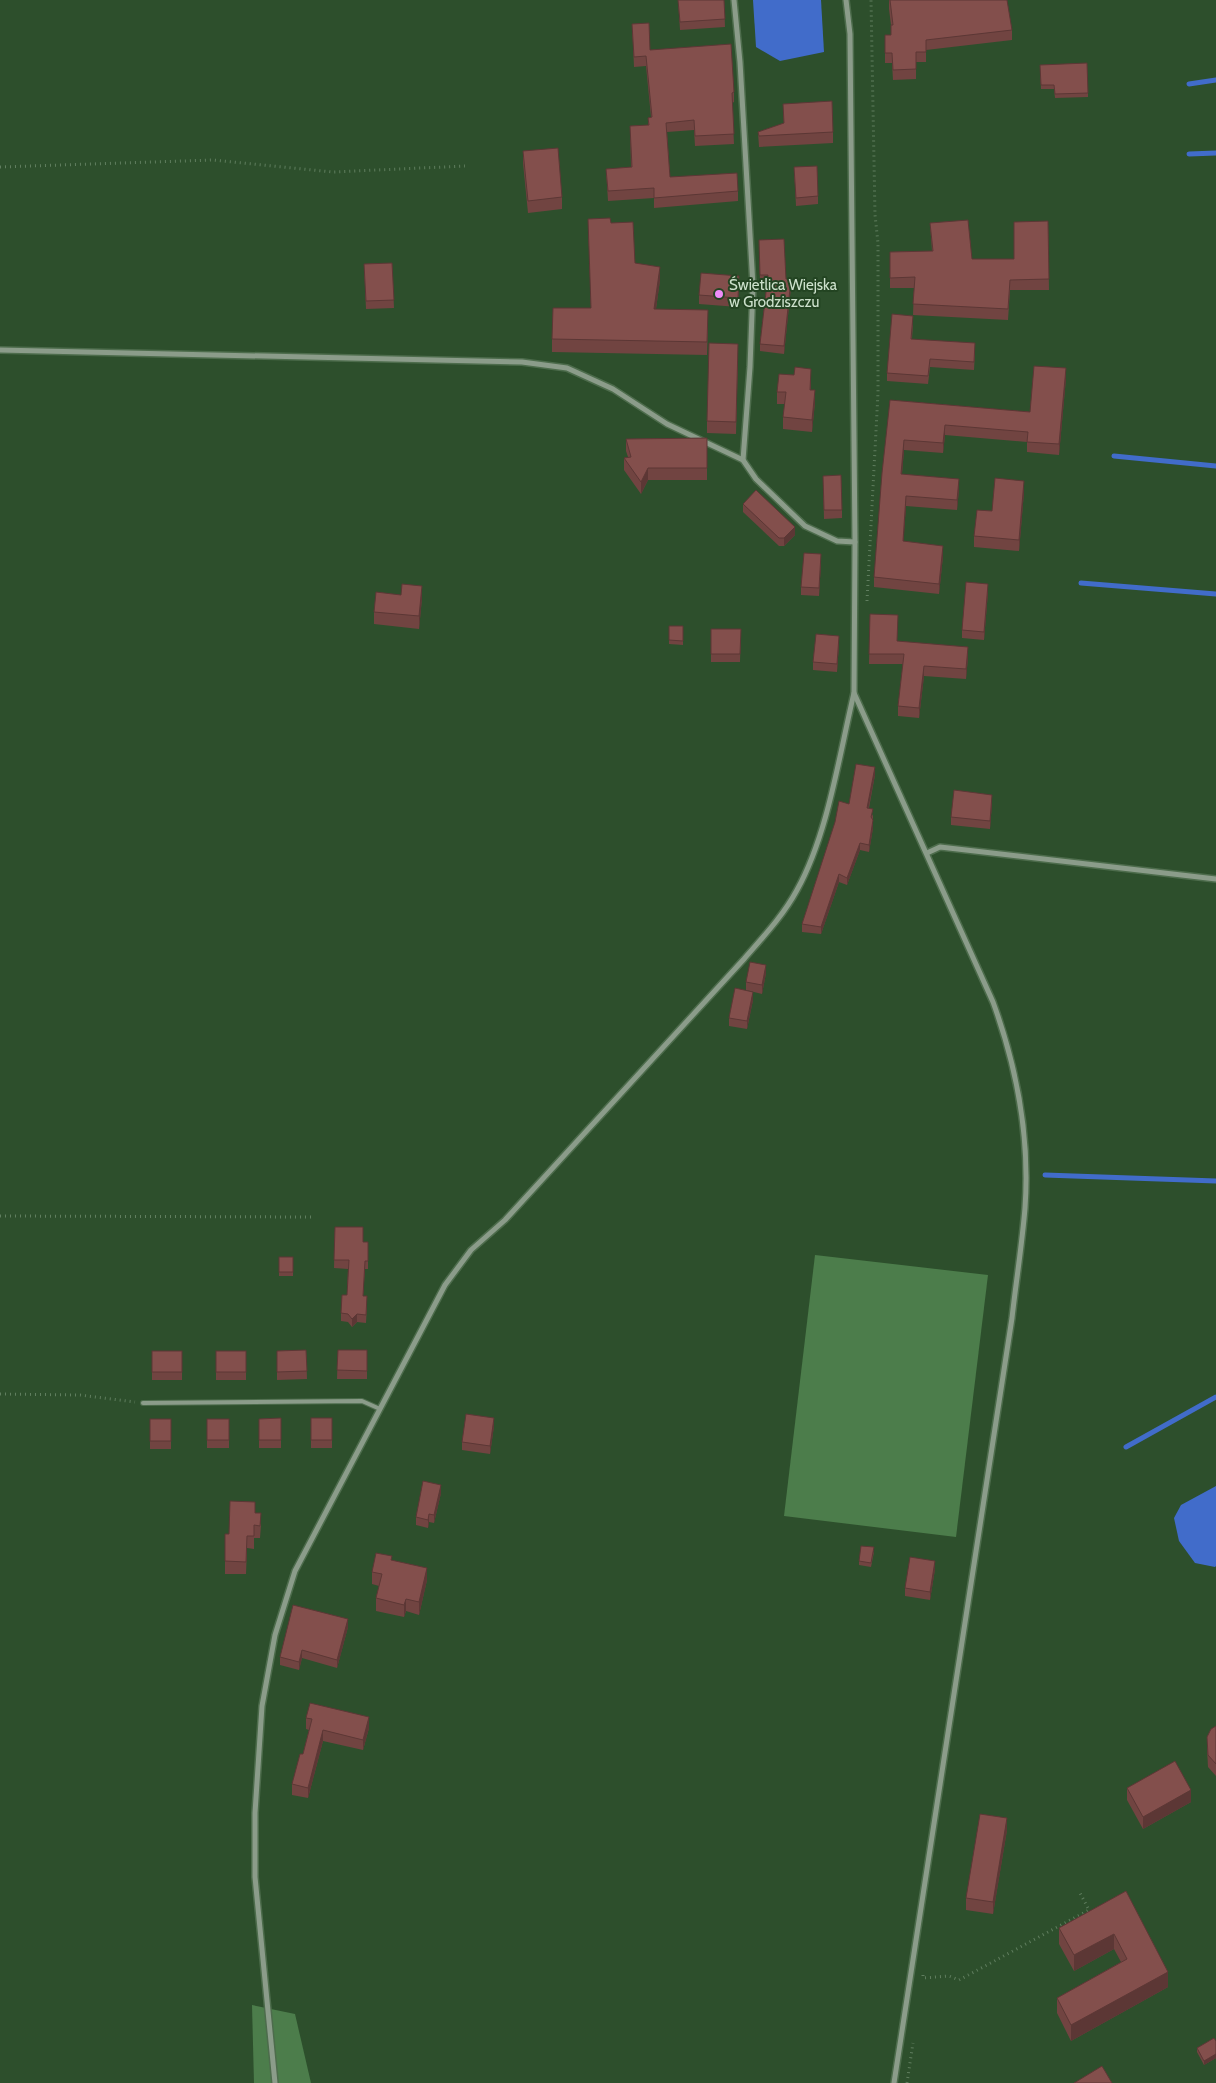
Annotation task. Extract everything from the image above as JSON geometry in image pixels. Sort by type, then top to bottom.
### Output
[{"type":"street","points":[[734,0],[740,62],[753,286],[750,367],[743,460]]},
{"type":"street","points":[[275,2083],[255,1877],[254,1813],[262,1706],[274,1635],[295,1571],[445,1285],[471,1250],[505,1220],[774,924],[796,892],[809,866],[821,832],[854,693],[855,542],[850,34],[846,0]]},
{"type":"street","points":[[0,350],[522,362],[567,368],[613,389],[667,424],[743,460],[756,480],[805,526],[837,541],[855,542]]},
{"type":"street","points":[[854,693],[982,975],[1003,1030],[1019,1098],[1026,1175],[1025,1208],[1012,1318],[907,2010],[894,2083]]},
{"type":"street","points":[[927,853],[940,847],[1216,879]]},
{"type":"lane","points":[[143,1403],[362,1401],[380,1409]]},
{"type":"path","points":[[866,609],[878,393],[878,243],[871,0]]},
{"type":"path","points":[[0,166],[213,160],[332,172],[465,166]]},
{"type":"path","points":[[0,1216],[313,1217]]},
{"type":"path","points":[[0,1394],[80,1395],[143,1403]]},
{"type":"path","points":[[924,1971],[923,1978],[949,1976],[959,1980],[1089,1910],[1079,1891]]},
{"type":"green space","points":[[815,1255],[988,1275],[956,1537],[784,1516]]},
{"type":"green space","points":[[252,2005],[295,2014],[311,2083],[254,2083]]},
{"type":"water","points":[[753,0],[821,0],[824,52],[780,61],[756,47]]},
{"type":"water","points":[[1216,1486],[1215,1567],[1195,1563],[1179,1541],[1174,1518],[1181,1505]]},
{"type":"building","points":[[678,0],[724,0],[725,19],[680,22]]},
{"type":"building","points":[[890,0],[1007,0],[1012,30],[926,40],[926,52],[916,52],[916,69],[893,70],[892,53],[885,53],[885,35],[891,35],[891,25],[893,25]]},
{"type":"building","points":[[649,23],[650,50],[731,44],[734,134],[695,136],[694,120],[666,123],[670,177],[737,173],[738,191],[654,198],[654,188],[608,191],[606,169],[632,167],[630,126],[649,125],[648,118],[652,117],[646,56],[634,57],[632,24]]},
{"type":"building","points":[[1087,63],[1088,93],[1055,94],[1054,85],[1041,85],[1040,65]]},
{"type":"building","points":[[832,101],[833,132],[759,136],[758,132],[784,123],[783,104]]},
{"type":"building","points":[[558,148],[562,197],[528,201],[523,151]]},
{"type":"building","points":[[817,166],[818,196],[796,198],[794,167]]},
{"type":"building","points":[[610,218],[611,223],[633,222],[635,263],[660,267],[654,309],[708,310],[707,342],[552,339],[553,308],[591,308],[588,219]]},
{"type":"building","points":[[968,220],[972,259],[1014,259],[1014,222],[1048,221],[1049,279],[1010,280],[1008,309],[913,304],[915,277],[890,278],[890,252],[933,251],[930,223]]},
{"type":"building","points":[[784,239],[786,279],[791,279],[784,346],[760,344],[768,275],[760,275],[759,240]]},
{"type":"building","points":[[392,263],[394,300],[366,301],[364,264]]},
{"type":"building","name":"Świetlica Wiejska w Grodziszczu","points":[[701,273],[739,276],[738,298],[699,295]]},
{"type":"building","points":[[892,314],[913,316],[911,339],[975,343],[974,362],[930,359],[928,376],[887,373]]},
{"type":"building","points":[[709,343],[738,344],[736,422],[707,421]]},
{"type":"building","points":[[1034,366],[1066,368],[1059,444],[1027,442],[1028,432],[945,425],[943,443],[904,440],[901,474],[959,479],[957,500],[906,496],[903,541],[943,546],[939,584],[874,577],[890,400],[1030,412]]},
{"type":"building","points":[[795,367],[811,369],[810,390],[815,390],[812,420],[783,417],[786,392],[777,392],[779,374],[794,375]]},
{"type":"building","points":[[707,438],[707,468],[648,468],[641,482],[624,458],[631,457],[626,439]]},
{"type":"building","points":[[841,475],[842,510],[824,510],[823,476]]},
{"type":"building","points":[[995,478],[1024,481],[1019,540],[974,536],[977,510],[992,511]]},
{"type":"building","points":[[756,490],[795,527],[784,538],[779,538],[743,504]]},
{"type":"building","points":[[804,553],[821,554],[819,588],[801,587]]},
{"type":"building","points":[[966,582],[988,584],[984,632],[962,630]]},
{"type":"building","points":[[402,584],[422,586],[419,616],[374,612],[376,592],[401,595]]},
{"type":"building","points":[[870,614],[898,615],[897,641],[968,647],[966,669],[924,666],[919,708],[898,706],[904,654],[869,654]]},
{"type":"building","points":[[669,626],[683,626],[683,641],[669,640]]},
{"type":"building","points":[[711,629],[741,629],[740,654],[711,654]]},
{"type":"building","points":[[816,634],[839,636],[837,664],[813,662]]},
{"type":"building","points":[[856,764],[875,767],[867,808],[873,809],[869,845],[860,843],[847,878],[839,874],[821,927],[802,924],[835,822],[839,801],[849,804]]},
{"type":"building","points":[[954,790],[992,795],[990,821],[951,817]]},
{"type":"building","points":[[750,962],[766,965],[762,985],[746,982]]},
{"type":"building","points":[[735,988],[753,992],[747,1021],[729,1018]]},
{"type":"building","points":[[335,1227],[363,1227],[363,1242],[368,1242],[368,1261],[365,1261],[363,1296],[367,1296],[366,1315],[357,1314],[352,1319],[348,1314],[341,1313],[342,1295],[347,1295],[349,1260],[334,1260]]},
{"type":"building","points":[[279,1257],[293,1257],[293,1272],[279,1272]]},
{"type":"building","points":[[306,1350],[307,1371],[277,1372],[277,1351]]},
{"type":"building","points":[[338,1350],[367,1350],[367,1371],[337,1370]]},
{"type":"building","points":[[152,1351],[182,1351],[182,1372],[152,1372]]},
{"type":"building","points":[[216,1351],[246,1351],[246,1372],[216,1372]]},
{"type":"building","points":[[466,1414],[494,1418],[490,1446],[462,1442]]},
{"type":"building","points":[[281,1418],[281,1440],[259,1440],[259,1419]]},
{"type":"building","points":[[311,1418],[332,1418],[332,1440],[311,1440]]},
{"type":"building","points":[[150,1419],[171,1419],[171,1441],[150,1441]]},
{"type":"building","points":[[207,1419],[229,1419],[229,1440],[207,1440]]},
{"type":"building","points":[[423,1481],[441,1485],[434,1515],[429,1514],[428,1520],[416,1517]]},
{"type":"building","points":[[230,1501],[255,1502],[255,1513],[261,1513],[260,1526],[254,1525],[254,1536],[247,1536],[246,1562],[225,1561],[225,1534],[229,1534]]},
{"type":"building","points":[[861,1546],[874,1547],[871,1563],[859,1561]]},
{"type":"building","points":[[376,1553],[392,1556],[391,1560],[427,1568],[419,1602],[406,1599],[404,1605],[376,1598],[382,1574],[372,1572]]},
{"type":"building","points":[[910,1557],[935,1561],[930,1592],[905,1588]]},
{"type":"building","points":[[293,1605],[348,1619],[337,1660],[302,1650],[299,1662],[280,1657]]},
{"type":"building","points":[[310,1703],[369,1717],[363,1740],[323,1730],[308,1788],[292,1784],[300,1754],[303,1754],[312,1719],[306,1718]]},
{"type":"building","points":[[1216,1726],[1216,1764],[1208,1755],[1207,1737],[1211,1729]]},
{"type":"building","points":[[1175,1761],[1191,1790],[1143,1817],[1127,1788]]},
{"type":"building","points":[[980,1814],[1007,1818],[993,1902],[966,1898]]},
{"type":"building","points":[[1126,1891],[1168,1972],[1071,2025],[1057,1998],[1127,1959],[1114,1934],[1074,1955],[1059,1928]]},
{"type":"building","points":[[1214,2038],[1216,2041],[1216,2054],[1204,2061],[1197,2048]]},
{"type":"building","points":[[1102,2066],[1112,2083],[1074,2083]]},
{"type":"waterway","points":[[1189,84],[1216,80]]},
{"type":"waterway","points":[[1189,154],[1216,153]]},
{"type":"waterway","points":[[1114,456],[1216,466]]},
{"type":"waterway","points":[[1081,583],[1216,594]]},
{"type":"waterway","points":[[1045,1175],[1216,1181]]},
{"type":"waterway","points":[[1126,1447],[1216,1397]]},
{"type":"place","name":"Świetlica Wiejska w Grodziszczu","points":[[719,294]]}]
